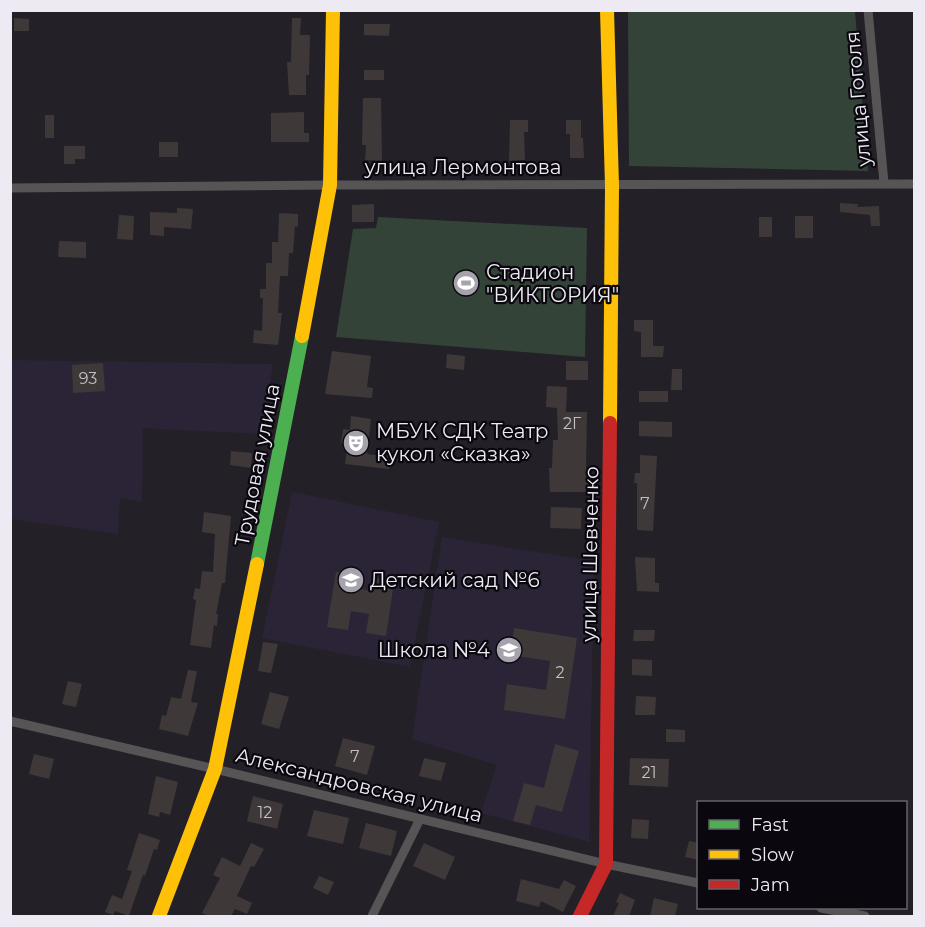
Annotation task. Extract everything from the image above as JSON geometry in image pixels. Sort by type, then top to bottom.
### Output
[{"type":"street","name":"Трудовая улица","points":[[159,916],[215,769],[275,478],[330,185],[333,10]]},
{"type":"street","name":"улица Шевченко","points":[[580,916],[606,864],[612,186],[607,10]]},
{"type":"street","name":"улица Гоголя","points":[[868,10],[884,183]]},
{"type":"street","name":"улица Лермонтова","points":[[10,188],[915,184]]},
{"type":"street","name":"Александровская улица","points":[[10,721],[606,864],[697,883]]},
{"type":"street","points":[[372,916],[420,819]]},
{"type":"street","points":[[826,909],[865,916]]},
{"type":"shaded area","points":[[11,360],[273,364],[261,434],[143,428],[142,502],[120,498],[118,534],[11,519]]},
{"type":"shaded area","name":"Детский сад №6","points":[[292,492],[439,522],[410,667],[262,638]]},
{"type":"shaded area","name":"Школа №4","points":[[442,537],[594,561],[589,842],[481,813],[497,765],[412,739]]},
{"type":"green space","points":[[628,11],[855,11],[868,171],[629,166]]},
{"type":"green space","name":"Стадион \"ВИКТОРИЯ\"","points":[[378,217],[587,228],[585,357],[336,337],[353,229],[376,228]]},
{"type":"building","points":[[14,18],[29,19],[29,31],[14,31]]},
{"type":"building","points":[[292,18],[301,18],[300,35],[310,35],[306,95],[289,95],[287,62],[291,62]]},
{"type":"building","points":[[364,24],[390,24],[389,36],[364,35]]},
{"type":"building","points":[[364,70],[384,70],[384,80],[364,80]]},
{"type":"building","points":[[363,98],[381,98],[382,161],[365,160],[366,145],[362,145]]},
{"type":"building","points":[[304,112],[304,133],[309,133],[309,142],[271,142],[271,113]]},
{"type":"building","points":[[45,115],[54,115],[54,138],[45,138]]},
{"type":"building","points":[[510,120],[528,120],[528,132],[524,132],[525,160],[509,161]]},
{"type":"building","points":[[566,120],[581,120],[584,158],[570,158],[570,134],[566,134]]},
{"type":"building","points":[[159,142],[178,142],[178,157],[159,157]]},
{"type":"building","points":[[64,146],[85,146],[85,159],[75,159],[75,164],[64,164]]},
{"type":"building","points":[[840,203],[858,204],[857,207],[879,206],[880,226],[871,226],[870,215],[840,212]]},
{"type":"building","points":[[374,204],[374,222],[352,222],[352,205]]},
{"type":"building","points":[[177,208],[193,209],[191,229],[164,227],[164,236],[150,235],[150,212],[177,213]]},
{"type":"building","points":[[279,213],[298,214],[298,227],[295,226],[293,253],[289,253],[288,276],[280,276],[278,313],[282,313],[278,345],[253,343],[254,330],[262,331],[263,298],[260,298],[260,289],[266,289],[266,263],[272,263],[272,242],[278,242]]},
{"type":"building","points":[[119,215],[134,216],[133,240],[117,239]]},
{"type":"building","points":[[795,216],[813,216],[813,238],[795,238]]},
{"type":"building","points":[[759,217],[772,217],[772,237],[759,237]]},
{"type":"building","points":[[59,241],[86,242],[86,258],[58,257]]},
{"type":"building","points":[[634,320],[653,320],[653,346],[664,346],[663,357],[641,357],[641,332],[634,331]]},
{"type":"building","points":[[332,351],[371,356],[367,387],[373,388],[372,398],[325,394]]},
{"type":"building","points":[[447,354],[465,356],[464,370],[446,368]]},
{"type":"building","points":[[566,361],[588,361],[588,380],[566,380]]},
{"type":"building","points":[[103,363],[105,391],[73,393],[72,365]]},
{"type":"building","points":[[672,369],[682,369],[682,390],[671,390]]},
{"type":"building","points":[[547,386],[567,387],[566,412],[587,412],[586,468],[588,468],[589,492],[550,492],[549,468],[552,468],[553,440],[558,440],[557,408],[546,407]]},
{"type":"building","points":[[639,391],[668,391],[668,402],[639,402]]},
{"type":"building","name":"МБУК СДК Театр кукол «Сказка»","points":[[351,416],[371,419],[367,454],[391,457],[389,469],[345,464],[348,443],[341,443],[343,429],[350,430]]},
{"type":"building","points":[[639,421],[672,422],[672,437],[639,436]]},
{"type":"building","points":[[231,451],[252,453],[251,468],[230,465]]},
{"type":"building","points":[[640,455],[657,456],[653,531],[637,530],[637,483],[634,483],[635,473],[640,473]]},
{"type":"building","points":[[551,507],[582,508],[581,529],[550,528]]},
{"type":"building","points":[[204,512],[231,516],[225,583],[222,583],[216,614],[218,614],[217,626],[214,625],[211,648],[190,645],[196,600],[193,599],[195,588],[200,589],[202,571],[213,572],[215,534],[202,532]]},
{"type":"building","points":[[635,557],[655,558],[655,583],[659,583],[659,592],[637,591]]},
{"type":"building","points":[[336,572],[357,575],[355,588],[372,591],[375,578],[394,582],[386,636],[366,633],[369,614],[351,611],[348,630],[327,627]]},
{"type":"building","points":[[514,628],[577,638],[565,719],[504,710],[507,684],[546,690],[550,661],[511,655]]},
{"type":"building","points":[[634,630],[655,630],[654,641],[633,641]]},
{"type":"building","points":[[263,642],[278,644],[271,673],[258,671]]},
{"type":"building","points":[[632,659],[652,660],[652,676],[632,675]]},
{"type":"building","points":[[188,670],[197,671],[191,702],[198,703],[188,736],[159,729],[162,715],[166,716],[171,697],[181,699]]},
{"type":"building","points":[[68,681],[82,684],[76,707],[62,704]]},
{"type":"building","points":[[270,692],[289,697],[279,729],[261,724]]},
{"type":"building","points":[[636,696],[656,697],[655,715],[635,715]]},
{"type":"building","points":[[666,729],[685,730],[685,742],[666,742]]},
{"type":"building","points":[[343,738],[375,746],[367,775],[335,766]]},
{"type":"building","points":[[555,744],[579,751],[562,812],[536,805],[530,825],[513,821],[524,783],[544,788]]},
{"type":"building","points":[[34,754],[54,759],[49,779],[29,774]]},
{"type":"building","points":[[424,758],[446,763],[441,781],[419,776]]},
{"type":"building","points":[[630,758],[669,759],[668,787],[629,785]]},
{"type":"building","points":[[156,776],[178,782],[170,815],[160,812],[159,817],[148,814]]},
{"type":"building","points":[[253,796],[283,804],[277,829],[247,821]]},
{"type":"building","points":[[314,810],[349,818],[343,844],[307,836]]},
{"type":"building","points":[[632,819],[649,820],[648,839],[631,838]]},
{"type":"building","points":[[366,823],[397,831],[391,856],[359,848]]},
{"type":"building","points":[[139,833],[160,840],[157,850],[154,849],[129,916],[115,911],[113,915],[105,912],[112,895],[122,899],[132,871],[127,870]]},
{"type":"building","points":[[689,841],[697,843],[697,860],[685,857]]},
{"type":"building","points":[[251,843],[264,849],[254,867],[251,866],[237,896],[252,903],[247,914],[235,909],[231,916],[209,916],[202,913],[220,878],[213,875],[222,857],[240,866]]},
{"type":"building","points":[[424,843],[455,857],[445,880],[413,866]]},
{"type":"building","points":[[319,876],[334,882],[328,895],[313,888]]},
{"type":"building","points":[[521,879],[559,889],[564,880],[576,886],[563,912],[541,901],[539,907],[516,901]]},
{"type":"building","points":[[620,893],[635,900],[629,916],[613,916],[619,903],[616,902]]},
{"type":"building","points":[[654,898],[678,904],[675,916],[650,916]]},
{"type":"traffic: fast","points":[[257,564],[302,336]]},
{"type":"traffic: slow","points":[[302,336],[330,185],[333,10]]},
{"type":"traffic: slow","points":[[607,10],[612,186],[610,423]]},
{"type":"traffic: slow","points":[[159,916],[215,769],[257,564]]},
{"type":"traffic: jam","points":[[580,916],[606,864],[610,423]]},
{"type":"place","name":"Стадион \"ВИКТОРИЯ\"","points":[[466,283]]},
{"type":"place","name":"МБУК СДК Театр кукол «Сказка»","points":[[356,443]]},
{"type":"place","name":"Детский сад №6","points":[[351,580]]},
{"type":"place","name":"Школа №4","points":[[509,650]]}]
